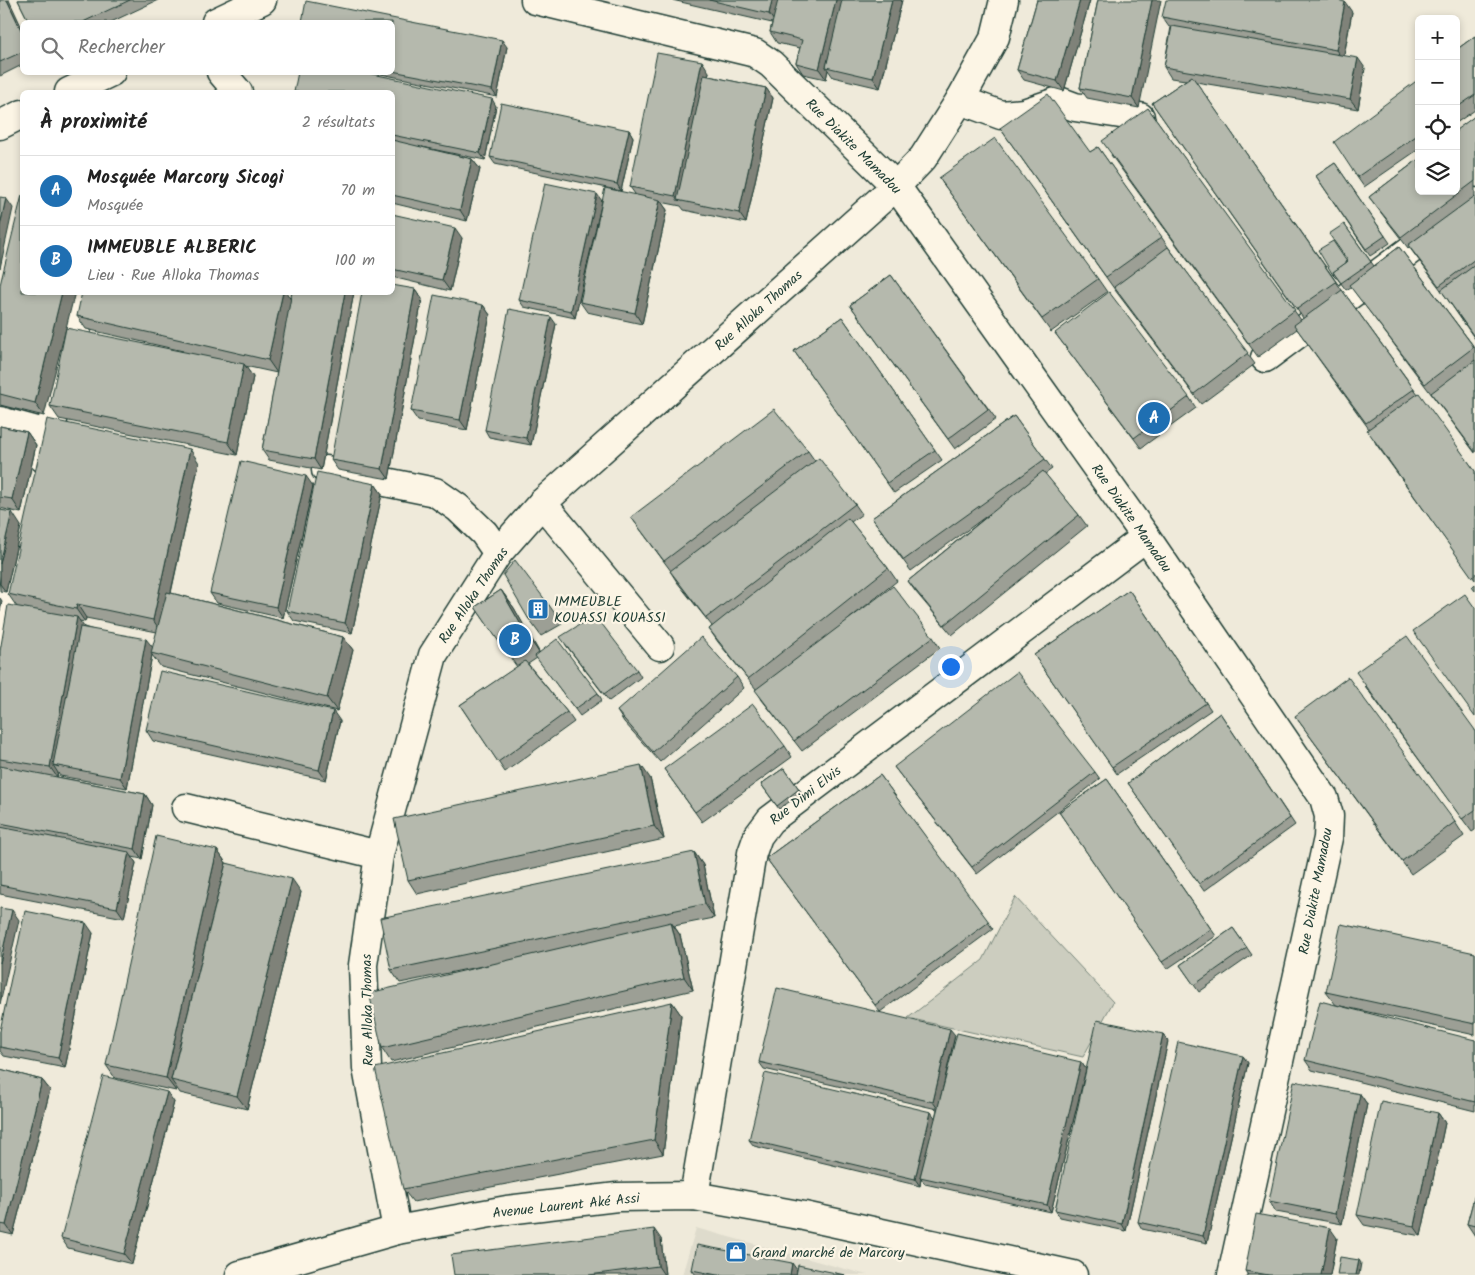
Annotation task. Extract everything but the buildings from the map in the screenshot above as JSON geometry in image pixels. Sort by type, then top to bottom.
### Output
[{"type":"street","points":[[220,20],[262,0]]},
{"type":"street","name":"Rue Diakite Mamadou","points":[[534,0],[755,53],[771,64],[896,186],[1146,537],[1324,798],[1329,816],[1328,838],[1232,1275]]},
{"type":"street","name":"Rue Alloka Thomas","points":[[397,1230],[367,1068],[363,965],[379,855],[433,655],[498,553],[542,503],[896,186],[923,158],[960,100],[995,36],[1004,0]]},
{"type":"street","points":[[73,90],[105,75]]},
{"type":"street","points":[[224,75],[236,90]]},
{"type":"street","points":[[960,100],[1001,115],[1024,113],[1059,101],[1075,107],[1140,117]]},
{"type":"street","points":[[0,125],[20,115]]},
{"type":"street","points":[[1265,358],[1475,202]]},
{"type":"street","points":[[37,482],[85,295]]},
{"type":"street","points":[[0,421],[48,434]]},
{"type":"street","points":[[326,470],[435,492],[458,508],[484,533],[498,553]]},
{"type":"street","points":[[542,503],[660,646]]},
{"type":"street","name":"Rue Dimi Elvis","points":[[694,1196],[752,853],[758,836],[770,820],[1146,537]]},
{"type":"street","points":[[0,647],[24,541]]},
{"type":"street","points":[[186,808],[379,855]]},
{"type":"street","name":"Avenue Laurent Aké Assi","points":[[240,1275],[278,1270],[397,1230],[507,1210],[617,1196],[694,1196],[804,1216],[1073,1275]]},
{"type":"shaded area","points":[[1015,897],[1113,1002],[1083,1057],[908,1018],[983,960]]},
{"type":"shaded area","name":"Grand marché de Marcory","points":[[696,1228],[867,1275],[682,1275]]},
{"type":"place","name":"Mosquée Marcory Sicogi","points":[[1154,418]]},
{"type":"place","name":"IMMEUBLE KOUASSI KOUASSI","points":[[538,609]]},
{"type":"place","name":"IMMEUBLE ALBERIC","points":[[515,640]]},
{"type":"place","name":"Grand marché de Marcory","points":[[736,1252]]}]
